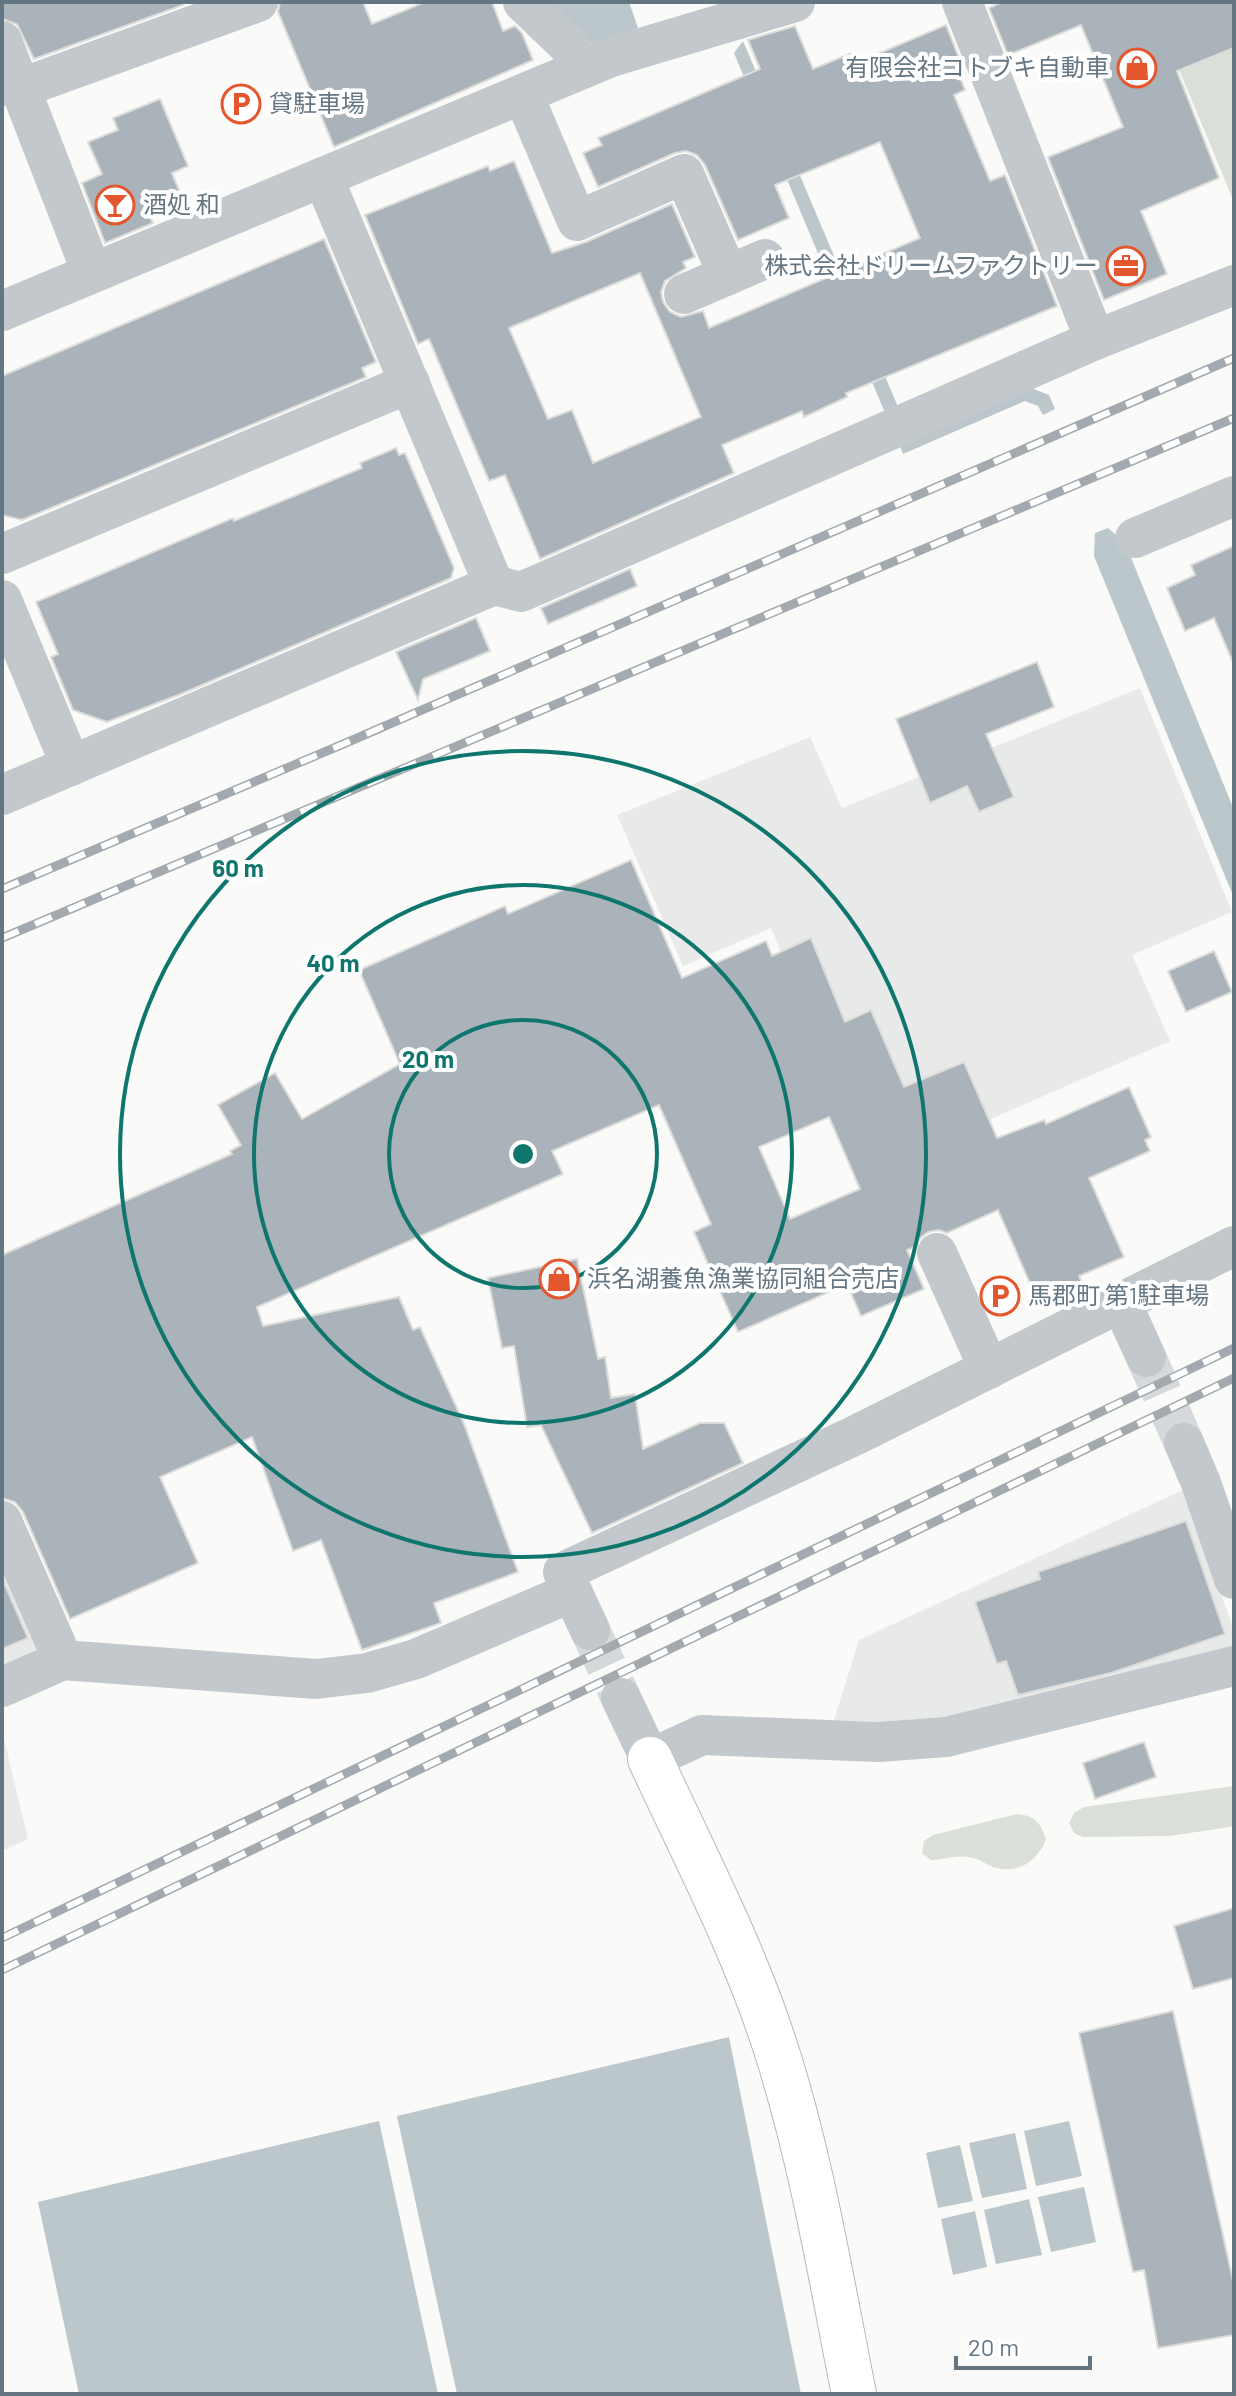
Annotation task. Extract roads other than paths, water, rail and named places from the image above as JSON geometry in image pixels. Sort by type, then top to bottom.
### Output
[{"type":"street","points":[[11,86],[39,82],[258,2]]},
{"type":"street","points":[[523,2],[571,48],[580,70]]},
{"type":"street","points":[[2,311],[611,57],[795,2]]},
{"type":"street","points":[[962,2],[1095,340]]},
{"type":"street","points":[[2,41],[11,86],[92,273]]},
{"type":"street","points":[[523,94],[577,221],[684,174],[728,275]]},
{"type":"street","points":[[323,177],[494,585]]},
{"type":"street","points":[[684,294],[765,259]]},
{"type":"street","points":[[2,795],[494,585],[521,592],[1095,340],[1234,285]]},
{"type":"street","points":[[2,554],[410,383]]},
{"type":"street","points":[[1135,538],[1234,496]]},
{"type":"street","points":[[2,600],[71,766]]},
{"type":"street","points":[[590,1630],[563,1572],[856,1435],[1234,1246]]},
{"type":"street","points":[[937,1253],[989,1369]]},
{"type":"street","points":[[1121,1302],[1146,1357]]},
{"type":"street","points":[[1184,1443],[1234,1579]]},
{"type":"street","points":[[2,1521],[63,1660]]},
{"type":"street","points":[[2,1687],[63,1660],[316,1679],[367,1673],[416,1659],[572,1592]]},
{"type":"street","points":[[650,1759],[702,1735],[878,1742],[946,1737],[1234,1666]]},
{"type":"street","points":[[621,1698],[733,1937],[775,2047],[807,2161],[854,2394]]},
{"type":"tunnel","points":[[1146,1357],[1184,1443]]},
{"type":"tunnel","points":[[590,1630],[621,1698]]},
{"type":"railway","points":[[2,889],[1234,358]]},
{"type":"railway","points":[[2,938],[1234,418]]},
{"type":"railway","points":[[2,1938],[1234,1348]]},
{"type":"railway","points":[[2,1970],[1234,1378]]},
{"type":"place","name":"有限会社コトブキ自動車","points":[[1137,68]]},
{"type":"place","name":"貸駐車場","points":[[241,104]]},
{"type":"place","name":"酒処 和","points":[[115,205]]},
{"type":"place","name":"株式会社ドリームファクトリー","points":[[1126,266]]},
{"type":"place","name":"浜名湖養魚漁業協同組合売店","points":[[559,1279]]},
{"type":"place","name":"馬郡町 第1駐車場","points":[[1000,1296]]}]
